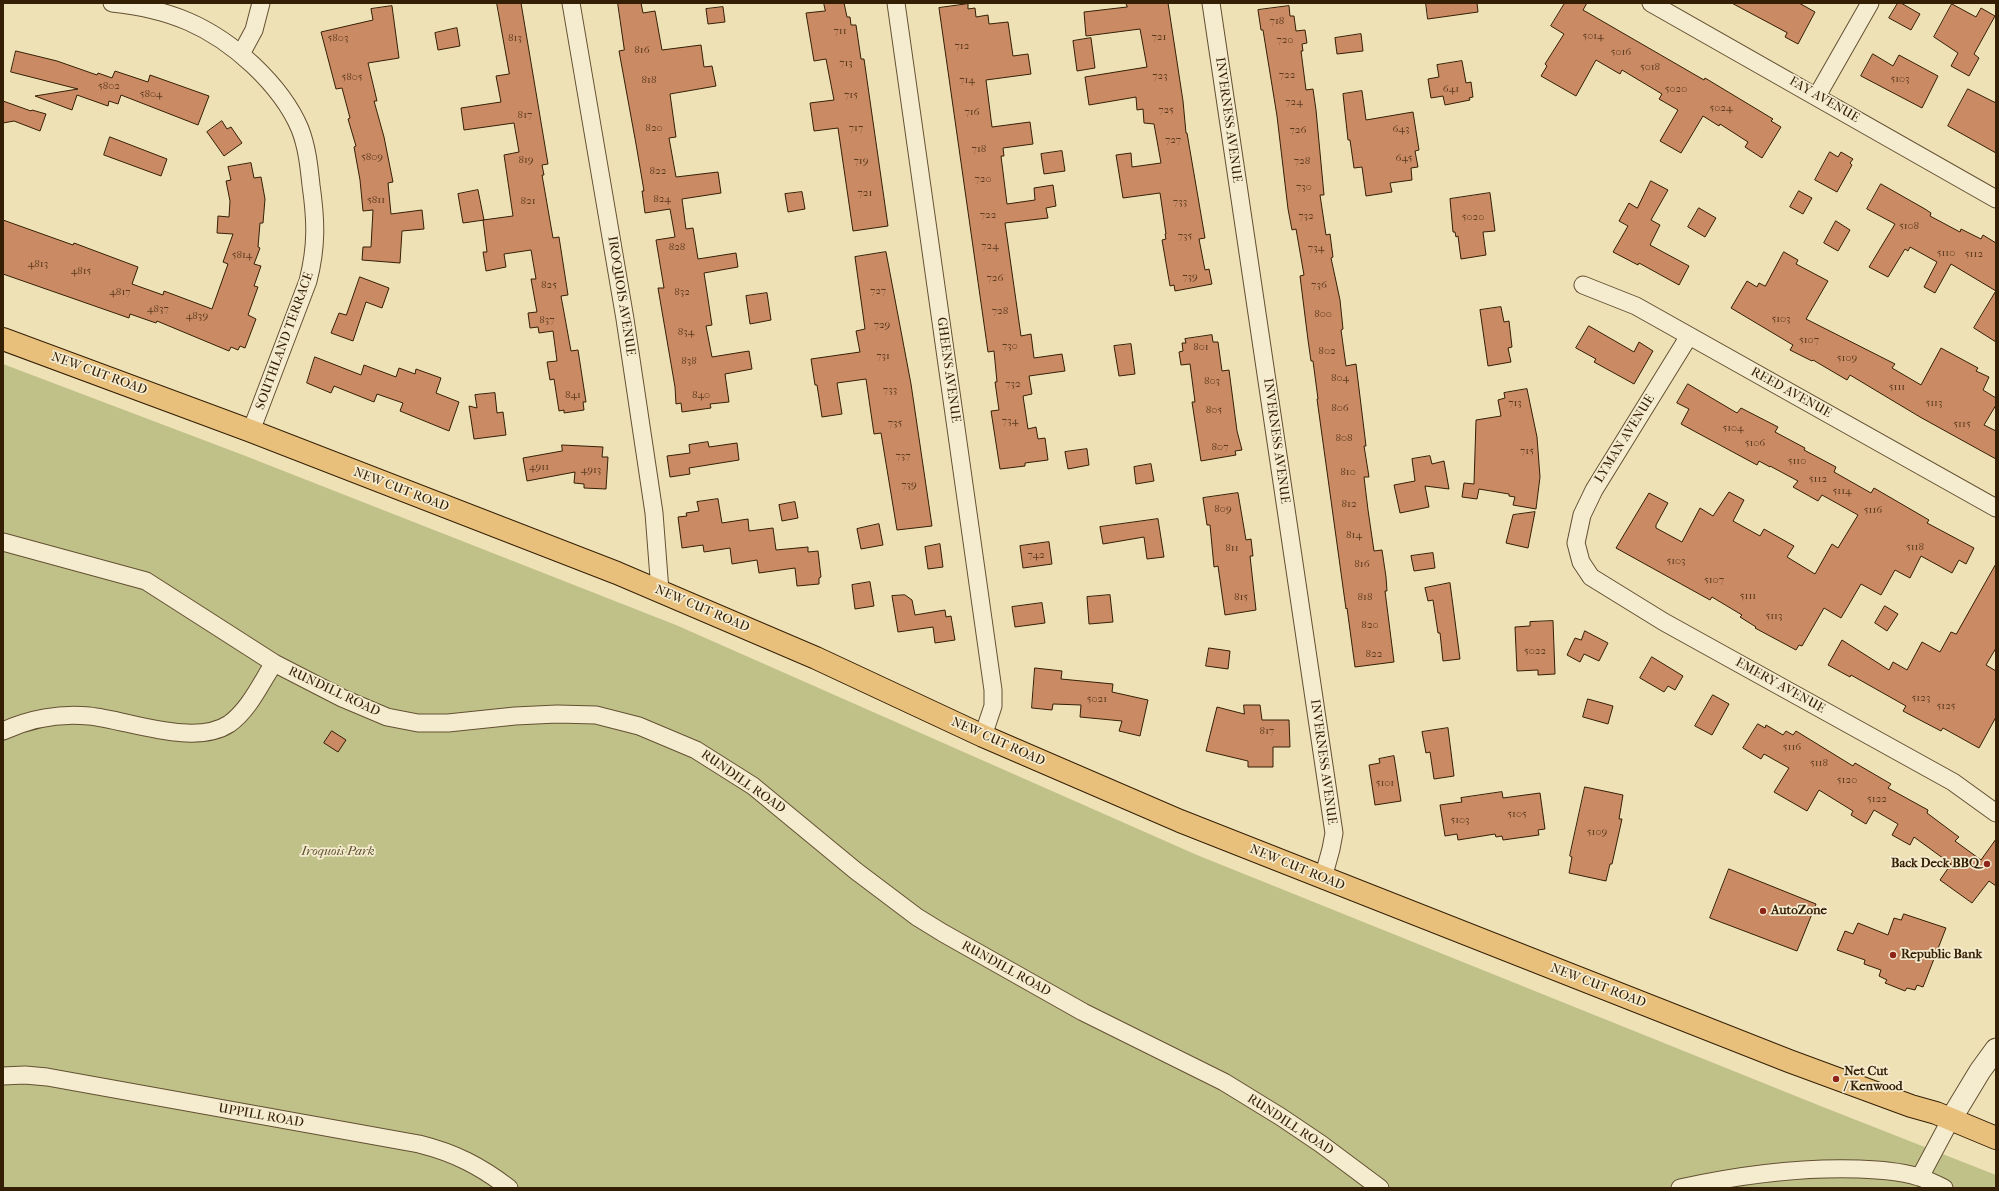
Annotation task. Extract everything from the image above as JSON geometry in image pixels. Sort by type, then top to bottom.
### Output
[{"type":"main road","name":"NEW CUT ROAD","points":[[3,339],[251,430],[660,591],[816,658],[983,736],[1180,821],[1796,1064],[1951,1119],[1996,1138]]},
{"type":"street","name":"SOUTHLAND TERRACE","points":[[112,3],[170,14],[204,28],[223,39],[241,54],[272,85],[291,110],[300,129],[306,148],[316,220],[316,241],[308,281],[251,430]]},
{"type":"street","points":[[241,54],[254,30],[262,3]]},
{"type":"street","name":"IROQUOIS AVENUE","points":[[571,3],[626,327],[654,513],[660,591]]},
{"type":"street","name":"GHEENS AVENUE","points":[[896,3],[993,690],[993,706],[983,736]]},
{"type":"street","name":"INVERNESS AVENUE","points":[[1211,3],[1334,833],[1323,878]]},
{"type":"street","name":"FAY AVENUE","points":[[1652,3],[1817,96],[1996,200]]},
{"type":"street","points":[[1817,96],[1870,3]]},
{"type":"street","name":"REED AVENUE","points":[[1583,285],[1636,306],[1996,508]]},
{"type":"street","name":"LYMAN AVENUE","points":[[1577,548],[1577,534],[1582,515],[1594,490],[1690,336]]},
{"type":"street","points":[[3,542],[146,581],[274,663]]},
{"type":"street","name":"EMERY AVENUE","points":[[1577,548],[1591,577],[1604,586],[1953,782],[1996,813]]},
{"type":"street","name":"RUNDILL ROAD","points":[[3,731],[24,722],[64,715],[107,718],[188,733],[206,732],[222,728],[239,715],[274,663],[342,698],[387,717],[405,721],[448,723],[522,715],[557,714],[596,715],[639,726],[696,750],[753,786],[856,871],[917,917],[943,934],[1083,1012],[1224,1082],[1314,1139],[1380,1188]]},
{"type":"street","points":[[1920,1177],[1951,1119],[1980,1071],[1996,1049]]},
{"type":"street","name":"UPPILL ROAD","points":[[3,1076],[25,1075],[47,1077],[419,1144],[458,1156],[476,1165],[509,1188]]},
{"type":"street","points":[[1680,1188],[1753,1174],[1806,1168],[1891,1171],[1920,1177],[1944,1188]]},
{"type":"green space","name":"Iroquois Park","points":[[3,364],[243,455],[676,625],[1197,855],[1996,1175],[1996,1188],[3,1188]]},
{"type":"building","points":[[497,3],[521,3],[548,164],[542,165],[544,175],[542,175],[553,238],[559,237],[568,295],[561,296],[571,351],[578,350],[586,402],[583,402],[584,410],[564,413],[564,410],[559,411],[554,379],[550,380],[547,362],[557,361],[553,331],[539,333],[538,327],[530,328],[528,313],[537,312],[531,279],[536,279],[531,250],[504,254],[506,267],[486,271],[483,252],[487,252],[483,220],[513,216],[504,155],[519,152],[514,123],[464,130],[461,108],[501,102],[496,76],[509,74]]},
{"type":"building","points":[[618,3],[641,3],[643,13],[655,11],[662,50],[701,45],[704,67],[712,66],[716,86],[670,94],[676,137],[669,138],[676,177],[718,172],[721,193],[682,199],[686,229],[693,228],[698,259],[736,253],[738,267],[704,273],[712,325],[706,326],[712,357],[749,351],[752,369],[725,374],[729,402],[710,404],[711,408],[682,412],[681,403],[676,404],[675,387],[658,288],[664,288],[656,240],[675,237],[670,209],[645,213],[642,191],[644,191],[619,51],[624,50]]},
{"type":"building","points":[[824,3],[844,3],[847,17],[850,17],[851,25],[856,25],[861,59],[864,59],[888,226],[853,231],[838,128],[814,131],[810,103],[834,100],[826,59],[814,61],[806,13],[825,11]]},
{"type":"building","points":[[1126,3],[1168,3],[1183,101],[1186,133],[1205,238],[1199,239],[1205,270],[1209,269],[1212,284],[1175,291],[1174,285],[1170,286],[1162,240],[1166,239],[1166,234],[1160,193],[1123,198],[1116,155],[1131,153],[1132,167],[1161,163],[1154,124],[1144,123],[1143,109],[1137,110],[1136,97],[1089,105],[1085,77],[1147,67],[1140,29],[1086,36],[1084,12],[1127,7]]},
{"type":"building","points":[[1426,3],[1477,3],[1478,12],[1428,19]]},
{"type":"building","points":[[1565,3],[1587,3],[1583,10],[1704,80],[1705,78],[1773,119],[1771,121],[1781,127],[1762,158],[1745,147],[1748,142],[1720,124],[1719,126],[1703,116],[1681,153],[1660,141],[1678,110],[1659,99],[1662,94],[1622,70],[1620,74],[1596,60],[1576,96],[1541,76],[1547,66],[1545,64],[1564,34],[1551,26]]},
{"type":"building","points":[[1732,3],[1799,3],[1815,12],[1798,44],[1785,37],[1787,33]]},
{"type":"building","points":[[1898,3],[1901,3],[1920,14],[1911,30],[1889,18]]},
{"type":"building","points":[[968,4],[968,9],[975,8],[976,17],[988,15],[989,24],[1008,22],[1013,56],[1028,54],[1031,74],[986,80],[992,127],[1030,122],[1033,144],[1003,148],[1004,156],[1001,156],[1007,204],[1035,200],[1034,188],[1053,185],[1056,206],[1046,208],[1048,218],[1005,223],[1021,336],[1031,334],[1034,358],[1062,354],[1065,371],[1029,376],[1032,394],[1023,396],[1028,429],[1036,427],[1038,439],[1045,438],[1048,460],[1025,463],[1025,466],[1000,469],[991,411],[999,410],[995,382],[997,382],[994,351],[988,352],[939,8]]},
{"type":"building","points":[[1952,4],[1976,17],[1981,8],[1995,16],[1974,54],[1979,58],[1969,76],[1951,66],[1958,53],[1934,37]]},
{"type":"building","points":[[392,6],[399,58],[368,63],[377,101],[374,101],[384,137],[393,182],[388,183],[391,214],[422,210],[424,229],[402,231],[400,263],[362,260],[363,247],[371,247],[373,210],[363,211],[360,180],[354,147],[356,146],[348,119],[350,118],[342,88],[336,89],[321,32],[373,20],[371,9]]},
{"type":"building","points":[[1289,6],[1290,16],[1294,16],[1296,31],[1305,30],[1307,43],[1302,44],[1303,51],[1301,51],[1306,90],[1313,89],[1316,110],[1324,195],[1320,195],[1326,235],[1330,234],[1333,257],[1331,258],[1340,300],[1343,329],[1341,330],[1346,366],[1356,364],[1366,446],[1364,446],[1369,477],[1364,477],[1368,510],[1374,551],[1382,550],[1386,577],[1387,591],[1385,591],[1394,662],[1355,667],[1317,399],[1313,361],[1311,361],[1308,340],[1300,276],[1304,275],[1296,229],[1292,230],[1288,209],[1277,116],[1263,30],[1261,30],[1258,10]]},
{"type":"building","points":[[723,7],[725,22],[708,24],[706,9]]},
{"type":"building","points":[[457,28],[460,46],[438,50],[435,33]]},
{"type":"building","points":[[1361,34],[1363,51],[1337,54],[1335,38]]},
{"type":"building","points":[[1091,38],[1095,68],[1077,71],[1073,41]]},
{"type":"building","points":[[16,51],[57,61],[97,75],[98,73],[112,78],[115,71],[148,82],[150,75],[209,96],[198,125],[121,95],[118,104],[109,101],[108,106],[77,95],[72,110],[35,96],[78,89],[11,72]]},
{"type":"building","points":[[1873,54],[1893,66],[1899,55],[1938,76],[1922,108],[1861,76]]},
{"type":"building","points":[[1462,61],[1466,83],[1471,82],[1473,97],[1469,98],[1470,100],[1445,105],[1443,96],[1431,98],[1428,79],[1439,77],[1437,65]]},
{"type":"building","points":[[1968,89],[1996,103],[1996,153],[1948,126]]},
{"type":"building","points":[[1362,91],[1366,120],[1413,112],[1419,150],[1415,151],[1418,167],[1411,168],[1412,180],[1390,183],[1392,192],[1366,196],[1362,167],[1354,168],[1350,140],[1348,140],[1343,94]]},
{"type":"building","points":[[3,101],[31,111],[46,114],[40,131],[14,121],[3,123]]},
{"type":"building","points":[[222,121],[227,129],[231,127],[242,143],[224,156],[207,132]]},
{"type":"building","points":[[110,137],[167,159],[161,176],[104,155]]},
{"type":"building","points":[[1062,151],[1065,171],[1044,174],[1041,154]]},
{"type":"building","points":[[1830,152],[1838,157],[1841,152],[1853,159],[1850,163],[1852,165],[1837,192],[1815,180]]},
{"type":"building","points":[[251,163],[254,178],[261,177],[265,199],[263,223],[260,223],[258,247],[260,248],[254,264],[261,266],[254,286],[258,287],[248,315],[256,319],[245,348],[240,346],[238,350],[231,347],[229,351],[157,321],[156,323],[130,314],[129,318],[3,274],[3,220],[73,245],[74,243],[138,267],[132,284],[163,295],[164,291],[212,309],[228,264],[223,262],[233,234],[217,233],[218,216],[229,217],[230,201],[226,181],[231,180],[228,167]]},
{"type":"building","points":[[1651,181],[1668,190],[1651,220],[1660,225],[1650,245],[1689,266],[1679,285],[1639,263],[1638,265],[1613,252],[1628,226],[1619,221],[1629,203],[1637,208]]},
{"type":"building","points":[[1881,184],[1925,209],[1931,213],[1930,216],[1960,232],[1961,229],[1981,239],[1983,235],[1996,243],[1996,291],[1951,264],[1935,293],[1924,287],[1937,262],[1910,247],[1908,251],[1905,249],[1888,277],[1869,267],[1895,224],[1867,209]]},
{"type":"building","points":[[478,190],[484,220],[463,223],[458,194]]},
{"type":"building","points":[[1799,191],[1812,198],[1803,214],[1790,207]]},
{"type":"building","points":[[802,192],[805,209],[788,212],[785,194]]},
{"type":"building","points":[[1490,193],[1495,231],[1483,232],[1486,255],[1461,259],[1458,236],[1456,237],[1455,232],[1453,232],[1450,199]]},
{"type":"building","points":[[1699,208],[1716,218],[1705,237],[1688,227]]},
{"type":"building","points":[[1836,221],[1850,230],[1838,251],[1824,243]]},
{"type":"building","points":[[886,252],[911,384],[932,526],[897,530],[881,433],[874,434],[866,379],[837,383],[842,414],[822,417],[811,359],[860,352],[856,331],[865,329],[855,257]]},
{"type":"building","points":[[1784,252],[1798,260],[1796,264],[1828,281],[1806,319],[1895,364],[1892,368],[1921,385],[1941,348],[1978,368],[1976,371],[1989,377],[1983,390],[1996,398],[1996,405],[1984,425],[1996,431],[1996,459],[1920,417],[1850,375],[1847,380],[1813,360],[1812,361],[1790,350],[1793,345],[1731,308],[1747,281],[1757,287],[1759,283],[1765,286]]},
{"type":"building","points":[[360,277],[389,288],[382,308],[366,302],[353,341],[331,333],[339,313],[346,315]]},
{"type":"building","points":[[1996,291],[1996,342],[1974,328]]},
{"type":"building","points":[[767,293],[771,320],[750,324],[746,296]]},
{"type":"building","points":[[1501,307],[1504,322],[1509,321],[1512,347],[1508,348],[1511,362],[1488,366],[1480,310]]},
{"type":"building","points":[[1589,326],[1634,352],[1639,342],[1653,351],[1634,384],[1594,362],[1596,359],[1576,348]]},
{"type":"building","points":[[1212,335],[1213,342],[1218,342],[1222,371],[1229,370],[1237,431],[1242,450],[1235,451],[1236,455],[1201,461],[1192,402],[1195,402],[1190,364],[1181,365],[1179,352],[1183,351],[1182,343],[1186,343],[1185,339]]},
{"type":"building","points":[[1131,344],[1135,374],[1119,376],[1114,346]]},
{"type":"building","points":[[315,357],[361,375],[364,365],[396,377],[399,368],[415,374],[416,369],[441,378],[436,393],[459,402],[449,431],[400,411],[403,403],[377,394],[374,402],[334,386],[331,393],[307,383]]},
{"type":"building","points":[[1688,384],[1737,413],[1741,408],[1778,427],[1775,432],[1836,467],[1834,472],[1871,493],[1874,488],[1929,520],[1927,523],[1974,548],[1966,564],[1959,560],[1952,573],[1921,556],[1910,578],[1895,570],[1881,595],[1861,584],[1841,618],[1824,608],[1802,646],[1799,645],[1796,650],[1755,628],[1756,627],[1740,617],[1742,615],[1712,597],[1710,600],[1616,548],[1649,493],[1668,503],[1656,525],[1656,528],[1682,542],[1700,508],[1713,516],[1729,492],[1744,500],[1733,521],[1760,536],[1764,529],[1794,546],[1787,557],[1815,574],[1832,544],[1838,548],[1858,515],[1822,495],[1818,501],[1793,487],[1798,481],[1759,461],[1757,465],[1681,424],[1689,409],[1677,403]]},
{"type":"building","points":[[1527,389],[1537,437],[1540,477],[1536,509],[1513,505],[1515,497],[1509,496],[1509,494],[1479,489],[1477,499],[1462,497],[1464,483],[1474,484],[1476,420],[1501,416],[1498,400],[1505,398],[1504,393]]},
{"type":"building","points":[[495,393],[497,413],[503,412],[506,435],[474,439],[469,406],[477,408],[475,395]]},
{"type":"building","points":[[708,442],[709,447],[737,443],[739,460],[689,468],[690,474],[670,477],[667,456],[690,453],[689,445]]},
{"type":"building","points":[[562,445],[603,447],[602,457],[608,457],[606,489],[584,488],[584,484],[574,483],[575,472],[527,481],[523,458],[562,451]]},
{"type":"building","points":[[1087,449],[1089,465],[1068,469],[1065,452]]},
{"type":"building","points":[[1430,456],[1432,464],[1444,461],[1449,489],[1425,486],[1429,507],[1400,513],[1394,485],[1415,481],[1412,459]]},
{"type":"building","points":[[1151,464],[1154,481],[1136,484],[1134,467]]},
{"type":"building","points":[[1238,493],[1246,540],[1251,539],[1253,556],[1250,556],[1256,610],[1225,615],[1218,566],[1214,567],[1210,525],[1207,525],[1203,498]]},
{"type":"building","points":[[718,499],[722,523],[748,519],[749,531],[773,528],[776,550],[808,547],[808,552],[818,551],[821,577],[819,578],[819,584],[797,586],[795,568],[759,573],[757,560],[732,564],[730,548],[704,552],[703,545],[682,548],[678,517],[687,516],[686,513],[699,511],[697,502]]},
{"type":"building","points":[[795,502],[798,518],[782,521],[779,505]]},
{"type":"building","points":[[1535,512],[1528,548],[1506,543],[1513,515]]},
{"type":"building","points":[[1158,519],[1164,557],[1147,559],[1144,537],[1103,544],[1100,527]]},
{"type":"building","points":[[879,524],[883,545],[861,549],[857,529]]},
{"type":"building","points":[[1049,542],[1052,564],[1023,568],[1020,546]]},
{"type":"building","points":[[940,544],[943,567],[928,569],[925,547]]},
{"type":"building","points":[[1433,553],[1435,568],[1414,571],[1411,556]]},
{"type":"building","points":[[1996,564],[1996,648],[1986,665],[1996,671],[1996,717],[1979,748],[1943,728],[1941,731],[1903,711],[1906,706],[1851,675],[1850,677],[1828,665],[1842,640],[1889,670],[1893,662],[1907,670],[1922,642],[1940,652],[1951,632],[1956,634]]},
{"type":"building","points":[[870,582],[874,606],[855,609],[852,585]]},
{"type":"building","points":[[1450,583],[1460,659],[1443,661],[1440,633],[1438,633],[1433,600],[1428,601],[1425,588]]},
{"type":"building","points":[[905,595],[912,600],[915,615],[945,610],[946,617],[951,616],[955,640],[935,643],[933,627],[898,632],[892,596]]},
{"type":"building","points":[[1110,595],[1113,622],[1089,624],[1087,597]]},
{"type":"building","points":[[1042,603],[1045,623],[1015,627],[1012,607]]},
{"type":"building","points":[[1885,606],[1898,614],[1887,631],[1875,623]]},
{"type":"building","points":[[1553,621],[1555,674],[1538,675],[1538,670],[1517,671],[1515,627],[1530,626],[1530,622]]},
{"type":"building","points":[[1585,631],[1608,643],[1599,661],[1584,654],[1580,662],[1567,655],[1575,638],[1581,640]]},
{"type":"building","points":[[1209,648],[1230,651],[1228,669],[1206,666]]},
{"type":"building","points":[[1652,657],[1683,676],[1675,690],[1668,686],[1664,692],[1640,678]]},
{"type":"building","points":[[1035,668],[1062,671],[1061,679],[1113,684],[1112,692],[1148,700],[1140,736],[1119,731],[1122,721],[1080,717],[1081,705],[1053,704],[1052,710],[1032,708]]},
{"type":"building","points":[[1713,695],[1729,704],[1712,735],[1695,726]]},
{"type":"building","points":[[1588,699],[1613,706],[1608,724],[1583,717]]},
{"type":"building","points":[[1244,705],[1260,705],[1262,720],[1289,720],[1290,747],[1273,747],[1273,767],[1248,767],[1248,761],[1206,751],[1217,707],[1244,714]]},
{"type":"building","points":[[1758,724],[1765,728],[1766,725],[1783,735],[1786,731],[1793,735],[1796,731],[1853,766],[1855,763],[1891,784],[1888,788],[1928,810],[1927,813],[1959,837],[1955,841],[1981,860],[1996,839],[1996,886],[1989,881],[1972,903],[1940,880],[1951,864],[1914,837],[1910,845],[1892,835],[1898,824],[1874,810],[1866,824],[1851,815],[1853,811],[1819,790],[1807,811],[1774,792],[1789,768],[1764,754],[1761,759],[1743,748]]},
{"type":"building","points":[[1448,728],[1454,776],[1434,779],[1430,752],[1426,753],[1422,732]]},
{"type":"building","points":[[332,731],[346,740],[338,752],[324,743]]},
{"type":"building","points":[[1394,756],[1401,801],[1375,805],[1369,765],[1380,763],[1379,759]]},
{"type":"building","points":[[1585,787],[1623,795],[1619,819],[1622,819],[1612,864],[1610,864],[1606,881],[1569,873],[1572,857],[1570,856]]},
{"type":"building","points":[[1502,792],[1503,798],[1540,793],[1545,829],[1538,830],[1539,835],[1503,840],[1502,836],[1496,837],[1495,834],[1458,840],[1457,834],[1445,836],[1440,805],[1462,802],[1461,798]]},
{"type":"building","name":"AutoZone","points":[[1729,869],[1816,904],[1797,951],[1710,918]]},
{"type":"building","name":"Republic Bank","points":[[1904,914],[1946,928],[1923,987],[1917,985],[1915,990],[1907,988],[1905,991],[1885,983],[1887,980],[1879,976],[1881,970],[1864,964],[1865,960],[1837,950],[1845,931],[1853,934],[1858,923],[1888,935],[1894,918],[1901,920]]},
{"type":"place","name":"Back Deck BBQ","points":[[1987,864]]},
{"type":"place","name":"AutoZone","points":[[1763,911]]},
{"type":"place","name":"Republic Bank","points":[[1893,955]]},
{"type":"place","name":"Net Cut / Kenwood","points":[[1836,1079]]}]
